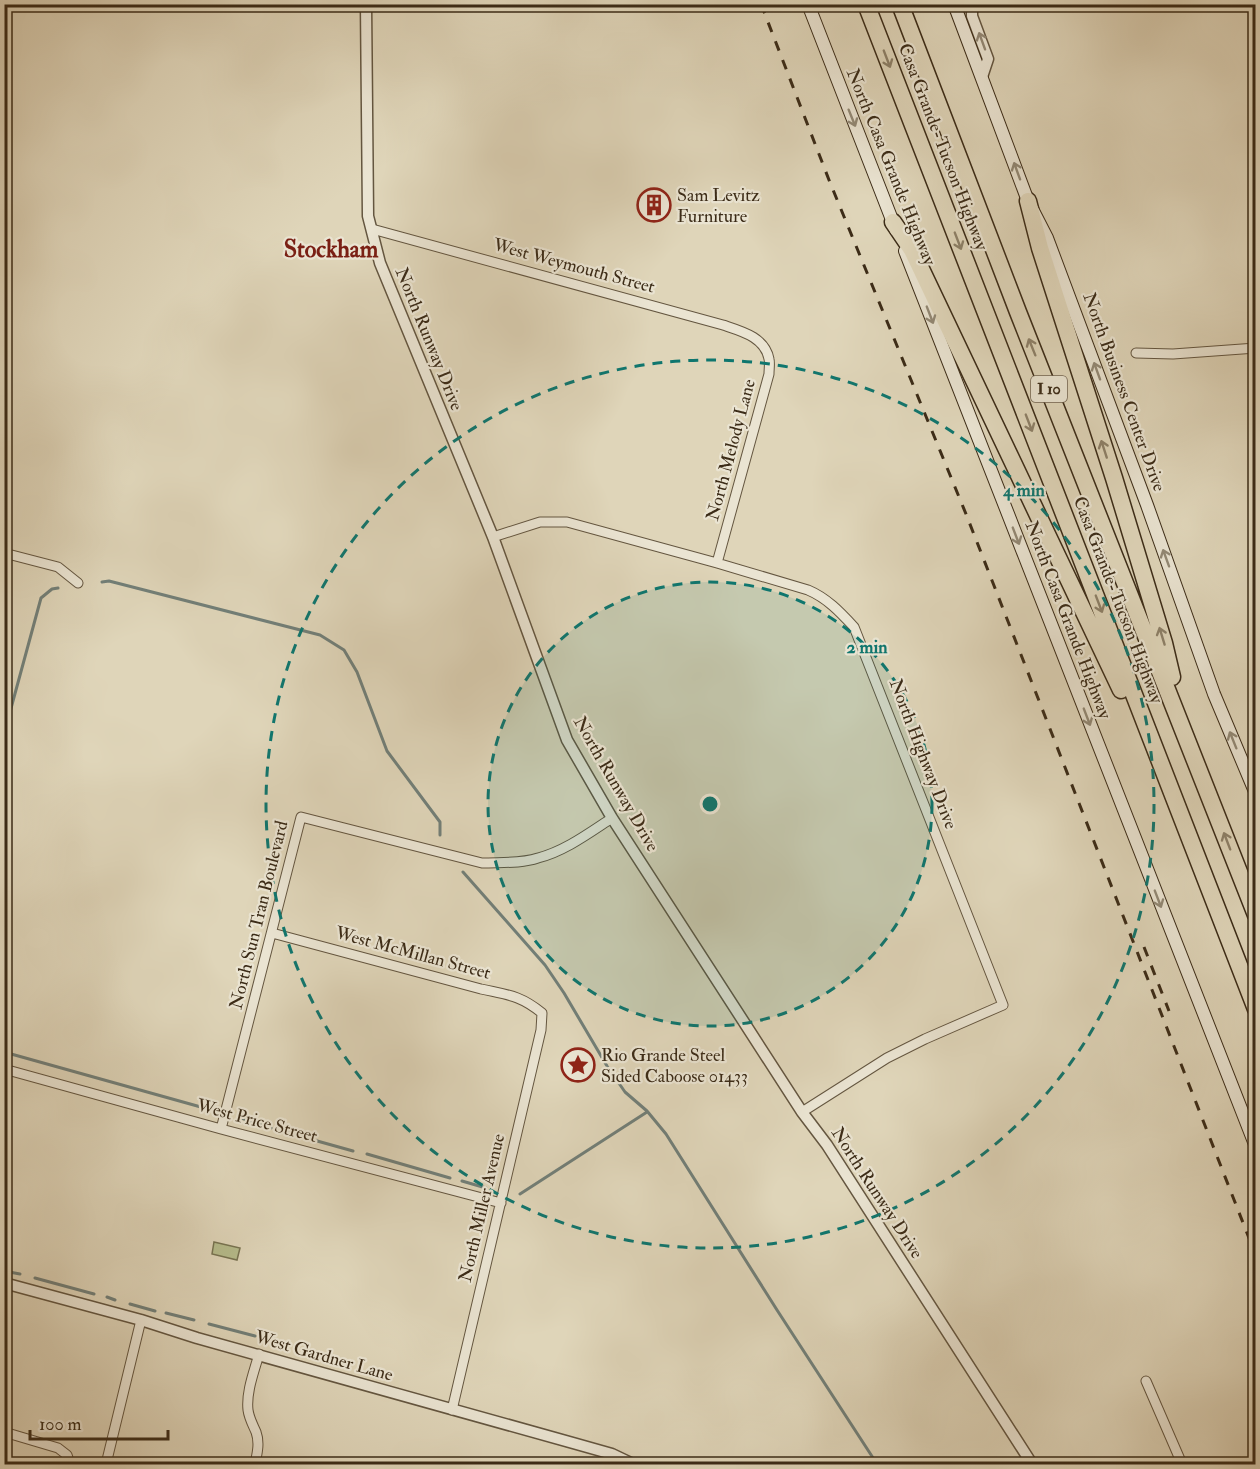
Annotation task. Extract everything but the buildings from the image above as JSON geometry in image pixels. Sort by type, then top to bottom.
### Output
[{"type":"highway","name":"Casa Grande-Tucson Highway","points":[[866,4],[1256,1009]]},
{"type":"highway","name":"Casa Grande-Tucson Highway","points":[[900,4],[1018,312],[1256,915]]},
{"type":"highway","points":[[1028,201],[1040,248],[1164,643],[1173,683],[1200,773]]},
{"type":"highway","points":[[893,222],[912,250],[1172,795]]},
{"type":"main road","name":"North Casa Grande Highway","points":[[808,4],[1256,1147]]},
{"type":"main road","name":"North Business Center Drive","points":[[954,4],[1028,201],[1047,237],[1147,505],[1214,694],[1256,795]]},
{"type":"street","name":"North Runway Drive","points":[[366,4],[368,216],[380,263],[493,537],[567,740],[612,818],[802,1112],[827,1145],[1032,1464]]},
{"type":"street","points":[[972,4],[972,15],[988,59],[982,77]]},
{"type":"street","name":"West Weymouth Street","points":[[372,229],[723,325],[756,338],[763,346]]},
{"type":"street","name":"North Melody Lane","points":[[717,563],[769,374],[769,358],[763,346]]},
{"type":"street","points":[[1136,353],[1173,354],[1256,348]]},
{"type":"street","name":"North Highway Drive","points":[[493,537],[540,522],[567,522],[819,594],[854,627],[1004,1005],[925,1038],[887,1058],[802,1112]]},
{"type":"street","points":[[4,553],[58,567],[78,583]]},
{"type":"street","name":"North Sun Tran Boulevard","points":[[221,1129],[301,817],[482,863],[536,859],[562,848],[612,818]]},
{"type":"street","name":"West McMillan Street","points":[[272,933],[514,996],[528,1002],[542,1013]]},
{"type":"street","name":"North Miller Avenue","points":[[452,1410],[541,1030],[542,1013]]},
{"type":"street","name":"West Price Street","points":[[4,1069],[501,1203]]},
{"type":"street","name":"West Gardner Lane","points":[[4,1283],[612,1454],[633,1464]]},
{"type":"street","points":[[106,1464],[141,1320]]},
{"type":"street","points":[[255,1464],[258,1438],[248,1410],[248,1400],[259,1354]]},
{"type":"street","points":[[1146,1381],[1182,1464]]},
{"type":"street","points":[[4,1432],[58,1448],[64,1452],[69,1461]]},
{"type":"green space","points":[[214,1242],[240,1248],[237,1260],[212,1254]]},
{"type":"waterway","points":[[102,582],[109,581],[320,635],[344,650],[357,672],[387,751],[440,822],[440,835]]},
{"type":"waterway","points":[[4,734],[41,598],[52,589],[58,588]]},
{"type":"waterway","points":[[463,872],[545,965],[625,1092],[647,1111],[666,1134],[877,1464]]},
{"type":"waterway","points":[[4,1052],[208,1109]]},
{"type":"waterway","points":[[520,1194],[647,1112]]},
{"type":"waterway","points":[[241,1118],[271,1128]]},
{"type":"waterway","points":[[285,1132],[353,1151]]},
{"type":"waterway","points":[[367,1154],[450,1178]]},
{"type":"waterway","points":[[462,1181],[486,1188]]},
{"type":"waterway","points":[[4,1271],[20,1274]]},
{"type":"waterway","points":[[35,1278],[94,1294]]},
{"type":"waterway","points":[[107,1297],[115,1300]]},
{"type":"waterway","points":[[130,1304],[155,1311]]},
{"type":"waterway","points":[[166,1313],[194,1320]]},
{"type":"waterway","points":[[209,1324],[255,1336]]},
{"type":"waterway","points":[[270,1340],[281,1342]]},
{"type":"railway","points":[[761,4],[829,180],[966,514],[1256,1256]]},
{"type":"railway","points":[[1144,947],[1169,1011]]},
{"type":"railway","points":[[574,1059],[582,1072]]},
{"type":"place","name":"Sam Levitz Furniture","points":[[654,205]]},
{"type":"place","name":"Rio Grande Steel Sided Caboose 01433","points":[[578,1065]]},
{"type":"district","name":"Stockham","points":[[331,249]]}]
